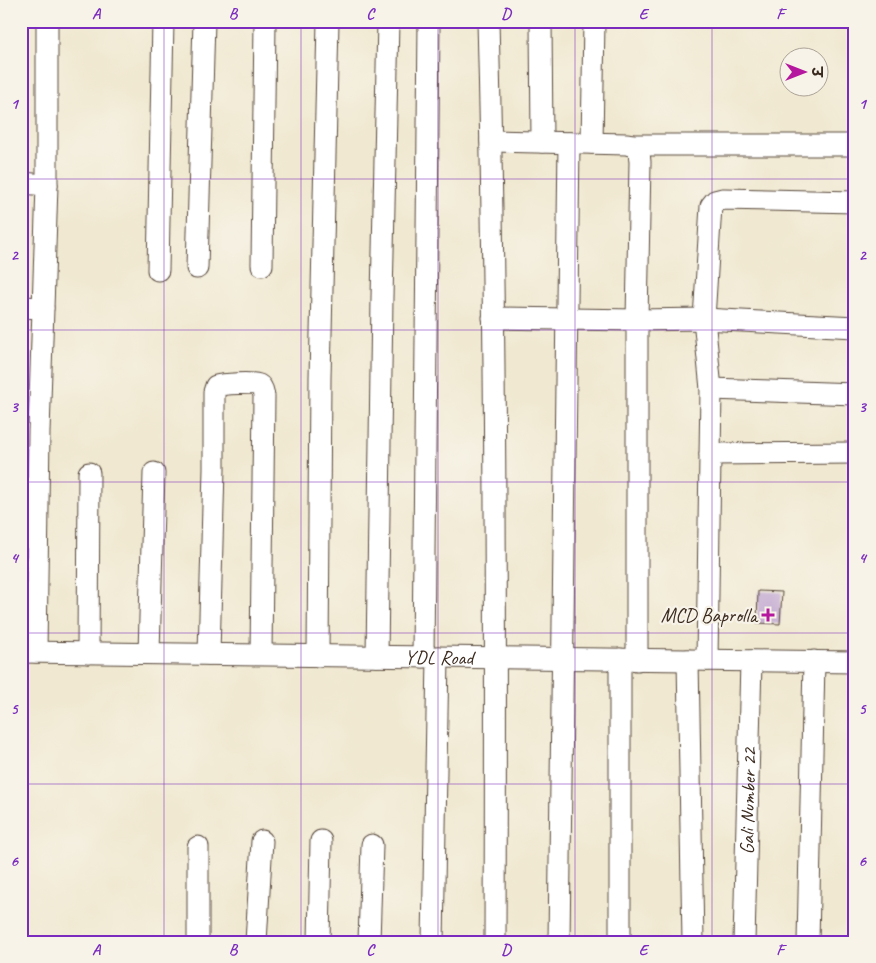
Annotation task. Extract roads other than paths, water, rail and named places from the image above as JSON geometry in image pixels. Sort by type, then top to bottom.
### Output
[{"type":"street","points":[[29,652],[30,432],[44,308],[47,21]]},
{"type":"street","points":[[158,270],[163,21]]},
{"type":"street","points":[[197,268],[204,21]]},
{"type":"street","points":[[262,265],[265,21]]},
{"type":"street","points":[[318,656],[320,378],[328,21]]},
{"type":"street","points":[[378,656],[382,298],[388,21]]},
{"type":"street","points":[[429,21],[434,942]]},
{"type":"street","points":[[488,21],[496,658],[495,942]]},
{"type":"street","points":[[541,21],[542,142]]},
{"type":"street","points":[[592,143],[594,21]]},
{"type":"street","points":[[491,141],[630,145],[855,145]]},
{"type":"street","points":[[559,942],[569,143]]},
{"type":"street","points":[[620,942],[638,320],[640,162],[639,152],[635,146],[630,145]]},
{"type":"street","points":[[21,183],[46,185]]},
{"type":"street","points":[[693,942],[698,660],[710,454],[711,389],[704,319],[711,206],[715,201],[722,199],[855,202]]},
{"type":"street","points":[[21,307],[44,308]]},
{"type":"street","points":[[493,318],[567,320],[704,319],[855,327]]},
{"type":"street","points":[[208,654],[214,470],[214,392],[216,386],[222,384],[253,384],[259,385],[263,389],[261,654]]},
{"type":"street","points":[[711,389],[855,394]]},
{"type":"street","points":[[710,454],[855,453]]},
{"type":"street","points":[[88,653],[89,473]]},
{"type":"street","points":[[149,653],[154,474]]},
{"type":"street","name":"YDL Road","points":[[29,652],[855,662]]},
{"type":"street","name":"Gali Number 22","points":[[744,942],[751,661]]},
{"type":"street","points":[[808,942],[814,661]]},
{"type":"street","points":[[256,942],[262,841]]},
{"type":"street","points":[[319,942],[321,841]]},
{"type":"street","points":[[370,942],[372,845]]},
{"type":"street","points":[[198,847],[198,942]]},
{"type":"place","name":"MCD Baprolla","points":[[768,615]]}]
